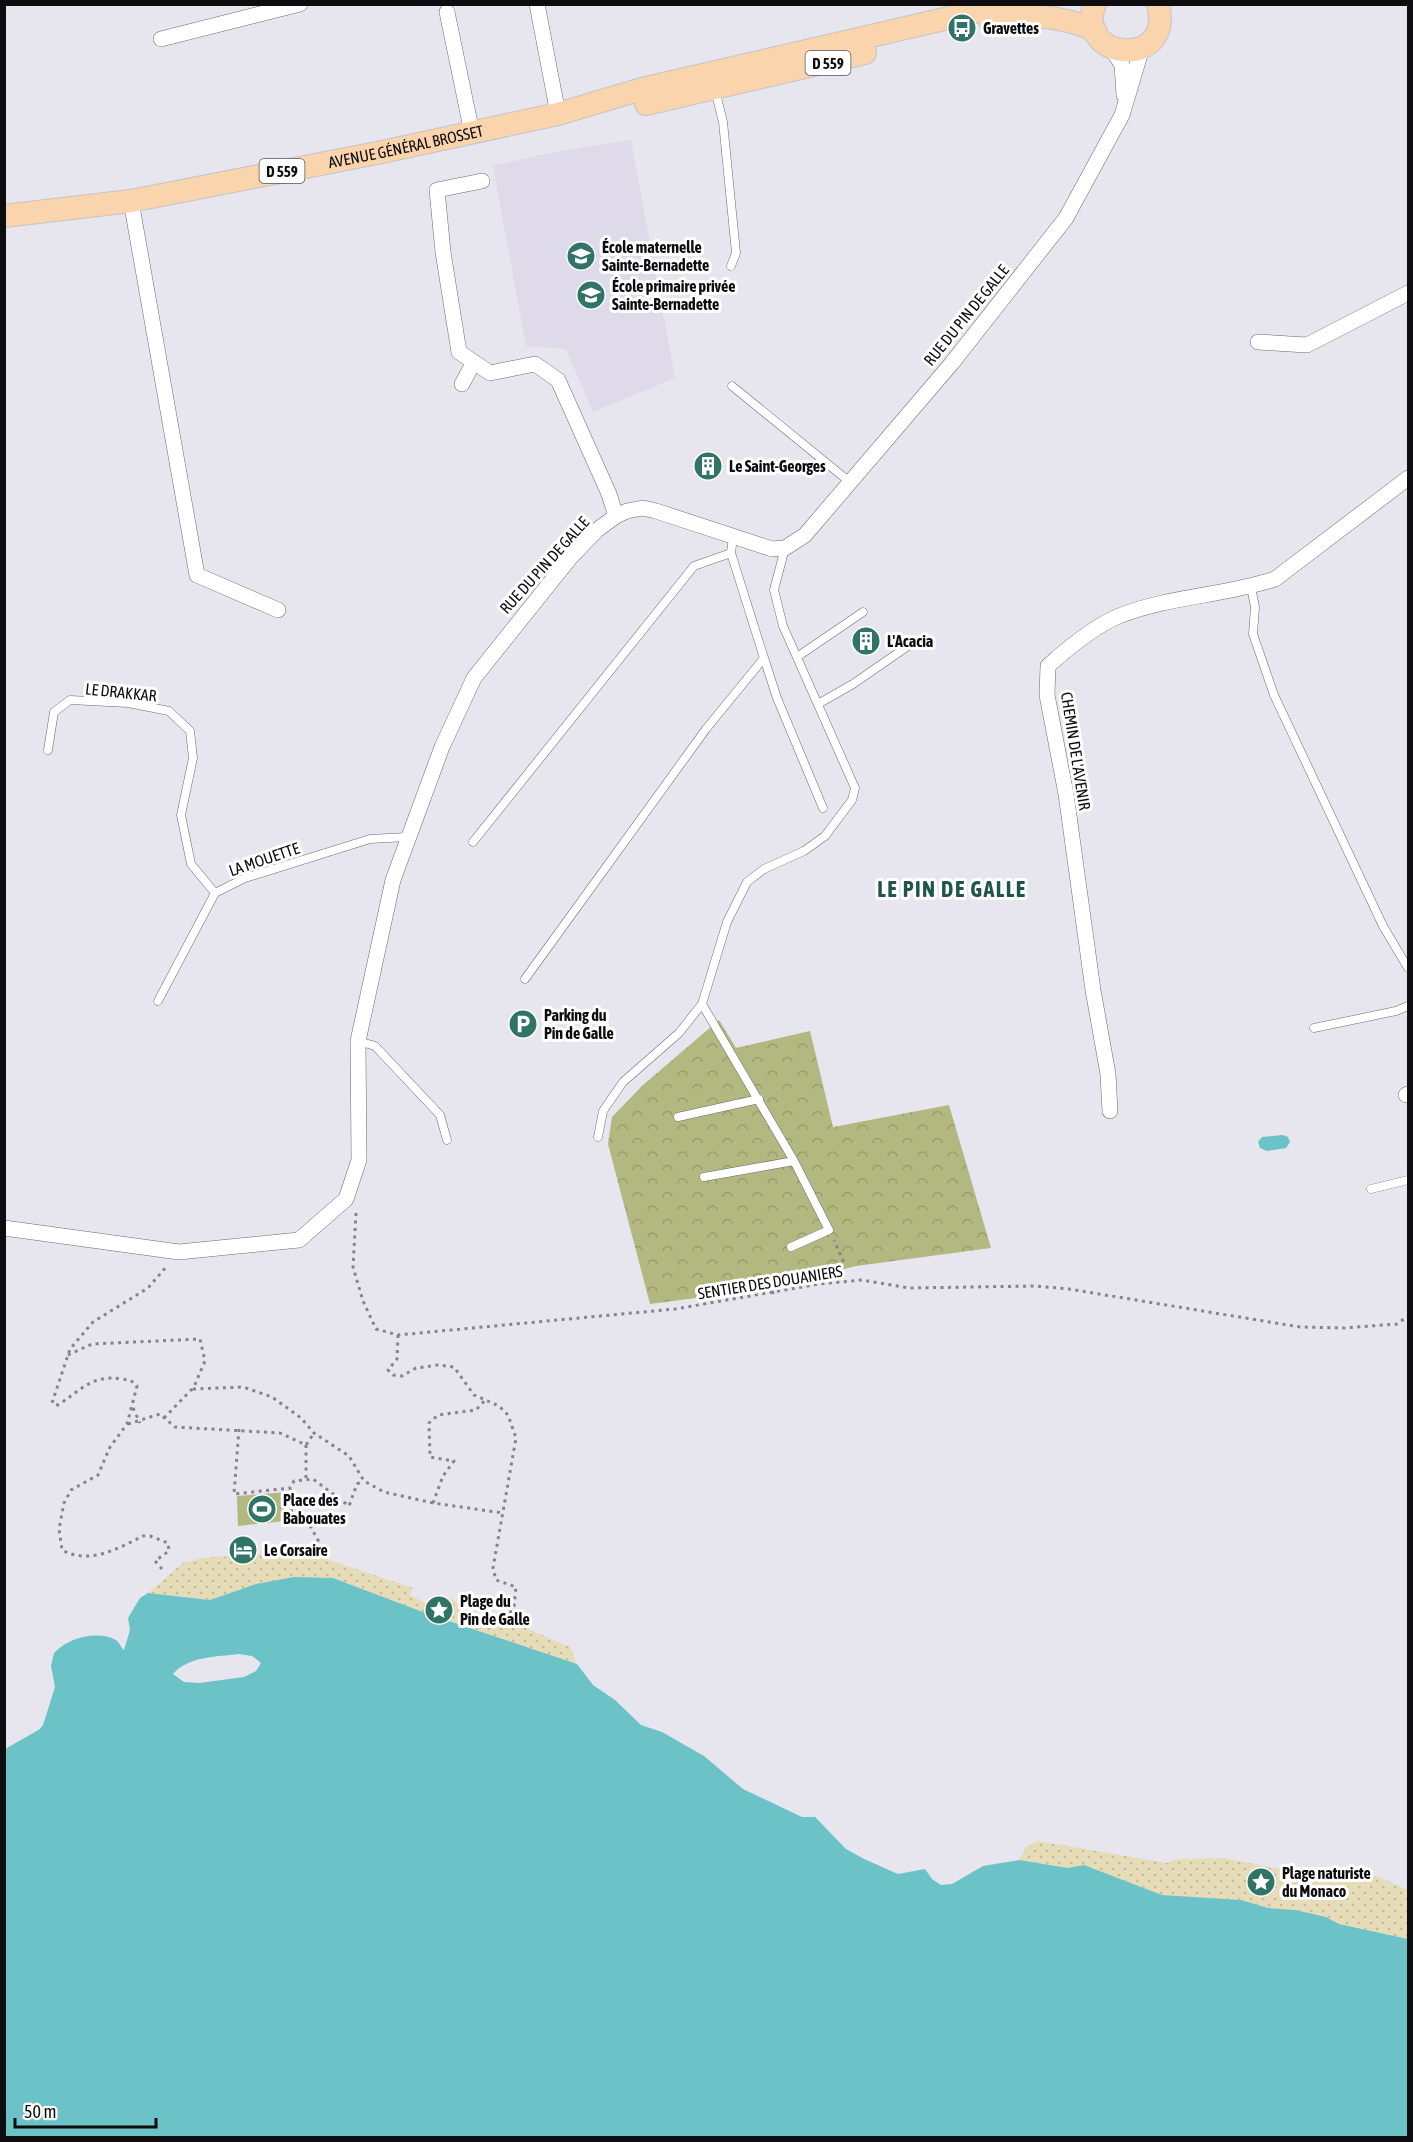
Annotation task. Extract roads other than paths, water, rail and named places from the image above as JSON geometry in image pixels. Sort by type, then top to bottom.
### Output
[{"type":"main road","name":"AVENUE GÉNÉRAL BROSSET","points":[[4,216],[131,201],[472,133],[558,114],[642,89],[1009,4]]},
{"type":"main road","points":[[1095,4],[1092,20],[1095,30],[1112,49],[1122,52],[1142,48],[1157,34],[1159,14],[1174,4]]},
{"type":"main road","name":"AVENUE GÉNÉRAL BROSSET","points":[[558,114],[646,104],[998,20],[1045,16],[1067,19],[1095,30]]},
{"type":"street","points":[[161,39],[300,4]]},
{"type":"street","points":[[540,5],[558,114]]},
{"type":"street","points":[[447,12],[472,133]]},
{"type":"street","name":"RUE DU PIN DE GALLE","points":[[4,1228],[179,1252],[299,1240],[346,1199],[359,1160],[358,1041],[393,880],[442,747],[474,678],[570,558],[597,530],[627,511],[656,511],[765,548],[785,548],[805,535],[952,363],[1066,218],[1122,115],[1142,48]]},
{"type":"street","name":"RUE DU PIN DE GALLE","points":[[1112,49],[1122,65],[1125,86],[1122,115]]},
{"type":"street","points":[[482,181],[437,190],[443,252],[459,352],[490,373],[535,364],[558,380],[609,494],[616,516]]},
{"type":"street","points":[[131,201],[197,575],[278,610]]},
{"type":"street","points":[[1258,342],[1307,345],[1408,293]]},
{"type":"street","points":[[462,384],[474,362]]},
{"type":"street","name":"CHEMIN DE L'AVENIR","points":[[1110,1110],[1108,1074],[1066,794],[1047,695],[1048,666],[1073,644],[1117,617],[1151,605],[1251,587],[1275,579],[1408,478]]},
{"type":"lane","points":[[731,266],[736,253],[723,122],[715,89],[720,80],[759,69],[786,56]]},
{"type":"lane","points":[[732,386],[851,483]]},
{"type":"lane","points":[[733,537],[732,554],[777,698],[823,808]]},
{"type":"lane","points":[[598,1137],[603,1111],[623,1082],[679,1033],[702,1004],[727,922],[747,882],[764,869],[804,850],[825,836],[852,800],[855,788],[783,626],[774,590],[785,548]]},
{"type":"lane","points":[[473,842],[694,566],[732,554]]},
{"type":"lane","points":[[1251,587],[1255,607],[1253,634],[1274,695],[1383,926],[1408,968]]},
{"type":"lane","points":[[797,657],[863,612]]},
{"type":"lane","points":[[818,704],[853,684],[908,646]]},
{"type":"lane","points":[[525,979],[706,729],[764,658]]},
{"type":"lane","name":"LE DRAKKAR","points":[[48,750],[54,712],[70,700],[128,703],[169,711],[190,731],[194,758],[181,815],[191,864],[215,893]]},
{"type":"lane","name":"LA MOUETTE","points":[[159,1001],[215,893],[245,878],[370,839],[407,837]]},
{"type":"lane","points":[[702,1004],[794,1161],[829,1230],[791,1247]]},
{"type":"lane","points":[[1314,1028],[1396,1011],[1408,1006]]},
{"type":"lane","points":[[358,1041],[375,1046],[440,1114],[447,1140]]},
{"type":"lane","points":[[678,1118],[759,1099]]},
{"type":"lane","points":[[704,1177],[794,1161]]},
{"type":"lane","points":[[1371,1189],[1408,1180]]},
{"type":"water","points":[[1283,1135],[1288,1137],[1290,1142],[1286,1148],[1267,1151],[1260,1148],[1258,1142],[1262,1137]]},
{"type":"water","points":[[294,1577],[333,1578],[428,1614],[577,1664],[593,1685],[615,1700],[641,1725],[662,1732],[704,1756],[743,1789],[802,1817],[815,1817],[846,1849],[898,1874],[925,1869],[932,1879],[941,1885],[952,1884],[983,1866],[1019,1860],[1068,1868],[1084,1865],[1162,1895],[1241,1900],[1268,1908],[1296,1910],[1326,1917],[1339,1924],[1408,1939],[1408,2137],[5,2137],[5,1749],[43,1725],[55,1687],[51,1666],[54,1653],[67,1643],[83,1637],[100,1636],[116,1640],[124,1650],[130,1630],[128,1618],[140,1598],[148,1593],[210,1600],[256,1584]],"holes":[[[239,1654],[252,1656],[261,1663],[256,1671],[244,1677],[199,1683],[184,1682],[173,1674],[179,1668],[203,1658]]]},
{"type":"place","name":"Gravettes","points":[[962,28]]},
{"type":"place","name":"École maternelle Sainte-Bernadette","points":[[581,256]]},
{"type":"place","name":"École primaire privée Sainte-Bernadette","points":[[591,295]]},
{"type":"place","name":"Le Saint-Georges","points":[[708,466]]},
{"type":"place","name":"L'Acacia","points":[[866,641]]},
{"type":"place","name":"Parking du Pin de Galle","points":[[523,1024]]},
{"type":"place","name":"Place des Babouates","points":[[262,1509]]},
{"type":"place","name":"Le Corsaire","points":[[243,1550]]},
{"type":"place","name":"Plage du Pin de Galle","points":[[439,1610]]},
{"type":"place","name":"Plage naturiste du Monaco","points":[[1261,1882]]},
{"type":"district","name":"LE PIN DE GALLE","points":[[952,889]]}]
